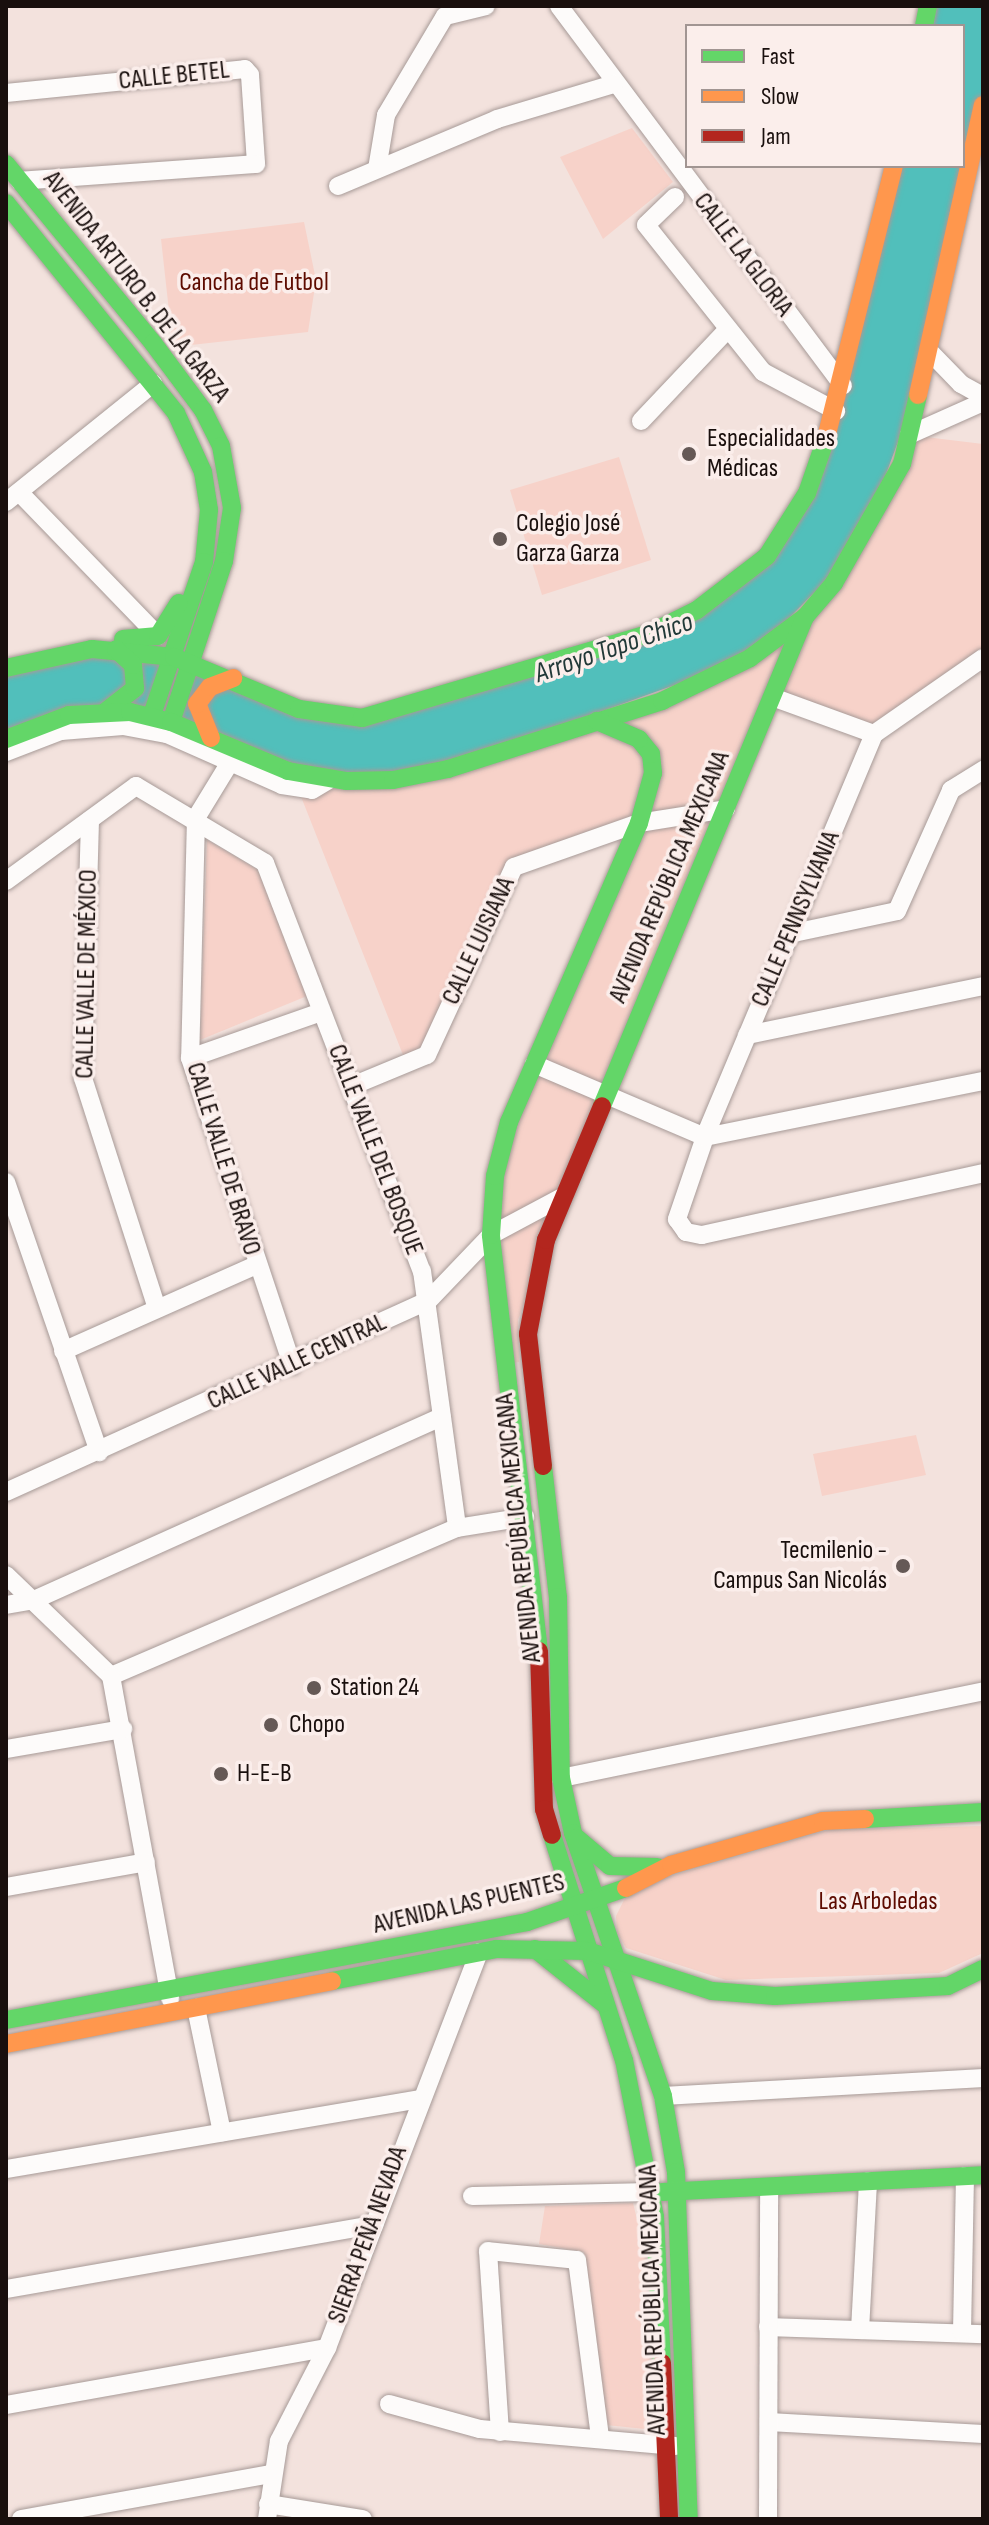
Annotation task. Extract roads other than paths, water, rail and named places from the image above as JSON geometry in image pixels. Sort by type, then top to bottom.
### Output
[{"type":"street","points":[[377,169],[386,115],[443,11],[486,6]]},
{"type":"street","name":"CALLE LA GLORIA","points":[[559,6],[614,84],[843,386]]},
{"type":"street","name":"CALLE BETEL","points":[[6,93],[245,69],[250,75],[256,164],[20,181]]},
{"type":"street","points":[[338,186],[497,119],[614,84]]},
{"type":"street","points":[[6,739],[45,721],[106,711],[152,715],[306,775],[330,779],[419,777],[597,721],[722,674],[805,617],[884,503],[909,435],[931,353],[983,105]]},
{"type":"street","name":"AVENIDA ARTURO B. DE LA GARZA","points":[[6,164],[153,343],[203,410],[221,446],[232,508],[224,561],[207,585],[182,659],[171,722]]},
{"type":"street","points":[[6,668],[27,659],[116,649],[182,659],[233,678],[299,709],[342,718],[362,718],[650,633],[697,610],[738,583],[781,538],[807,493],[843,386],[894,168]]},
{"type":"street","points":[[675,197],[645,222],[726,331],[775,382],[836,411]]},
{"type":"street","name":"AVENIDA ARTURO B. DE LA GARZA","points":[[6,203],[134,359],[185,428],[203,472],[209,510],[204,562],[207,585]]},
{"type":"street","points":[[641,421],[726,331]]},
{"type":"street","points":[[134,359],[153,343]]},
{"type":"street","points":[[909,435],[983,399],[961,384],[931,353]]},
{"type":"street","points":[[153,384],[12,497],[158,636]]},
{"type":"street","points":[[224,561],[223,591],[206,641],[212,657],[270,685],[362,718]]},
{"type":"street","points":[[6,658],[82,639],[158,636],[172,622],[192,573],[204,562]]},
{"type":"street","name":"AVENIDA REPÚBLICA MEXICANA","points":[[669,2519],[676,2446],[678,2191],[663,2096],[573,1833],[561,1778],[558,1597],[528,1334],[539,1260],[775,698],[805,617]]},
{"type":"street","points":[[106,711],[126,701],[135,688],[133,665],[116,649]]},
{"type":"street","points":[[775,698],[874,734],[983,658]]},
{"type":"street","name":"AVENIDA ARTURO B. DE LA GARZA","points":[[152,715],[182,659]]},
{"type":"street","points":[[211,738],[197,704],[204,692],[233,678]]},
{"type":"street","name":"AVENIDA REPÚBLICA MEXICANA","points":[[597,721],[630,733],[651,754],[653,773],[639,823],[534,1064],[500,1152],[491,1235],[538,1625],[539,1775],[556,1855],[610,2011],[652,2192],[676,2446],[689,2519]]},
{"type":"street","points":[[6,752],[61,731],[123,726],[167,734],[229,764],[302,789],[330,779]]},
{"type":"street","name":"CALLE PENNSYLVANIA","points":[[874,734],[677,1206],[682,1228],[702,1235],[982,1176]]},
{"type":"street","name":"CALLE VALLE DE BRAVO","points":[[229,764],[196,818],[190,1058],[256,1265],[292,1365]]},
{"type":"street","points":[[789,934],[897,911],[951,790],[983,770]]},
{"type":"street","name":"CALLE VALLE DEL BOSQUE","points":[[90,820],[138,786],[196,818],[265,863],[352,1086],[428,1301],[457,1528]]},
{"type":"street","name":"CALLE LUISIANA","points":[[352,1086],[427,1055],[510,870],[639,823],[726,809]]},
{"type":"street","points":[[6,881],[90,820]]},
{"type":"street","name":"CALLE VALLE DE MÉXICO","points":[[90,820],[83,1078],[157,1308]]},
{"type":"street","points":[[747,1035],[983,986]]},
{"type":"street","points":[[190,1058],[321,1012]]},
{"type":"street","points":[[534,1064],[705,1137],[983,1081]]},
{"type":"street","points":[[6,1182],[10,1206],[99,1452]]},
{"type":"street","name":"CALLE VALLE CENTRAL","points":[[6,1492],[428,1301],[491,1235],[564,1196]]},
{"type":"street","points":[[63,1351],[256,1265]]},
{"type":"street","points":[[6,1605],[34,1600],[442,1417]]},
{"type":"street","points":[[111,1676],[457,1528],[525,1517]]},
{"type":"street","points":[[6,1575],[111,1676],[172,2013]]},
{"type":"street","points":[[561,1778],[983,1691]]},
{"type":"street","points":[[6,1749],[123,1729]]},
{"type":"street","name":"AVENIDA LAS PUENTES","points":[[6,2020],[169,1993],[527,1922],[596,1900],[671,1865],[823,1821],[983,1812]]},
{"type":"street","points":[[573,1833],[610,1866],[639,1870],[671,1865]]},
{"type":"street","points":[[527,1922],[550,1900],[556,1855]]},
{"type":"street","points":[[6,1887],[146,1862]]},
{"type":"street","points":[[532,1947],[573,1974],[610,2011]]},
{"type":"street","name":"AVENIDA LAS PUENTES","points":[[6,2044],[479,1952],[532,1947],[614,1956],[677,1982],[734,1994],[948,1986],[983,1969]]},
{"type":"street","name":"SIERRA PEÑA NEVADA","points":[[268,2511],[270,2474],[290,2416],[327,2348],[418,2099],[479,1952]]},
{"type":"street","points":[[228,2001],[247,1989],[337,1971],[338,1959]]},
{"type":"street","points":[[948,1986],[983,1985]]},
{"type":"street","points":[[196,2008],[222,2132]]},
{"type":"street","points":[[663,2096],[983,2078]]},
{"type":"street","points":[[6,2169],[418,2099]]},
{"type":"street","points":[[472,2196],[678,2191],[974,2176],[962,2332]]},
{"type":"street","points":[[860,2330],[868,2181]]},
{"type":"street","points":[[768,2519],[769,2187]]},
{"type":"street","points":[[6,2289],[374,2225]]},
{"type":"street","points":[[500,2432],[487,2251],[577,2260],[600,2438]]},
{"type":"street","points":[[964,2278],[983,2278]]},
{"type":"street","points":[[768,2327],[983,2334]]},
{"type":"street","points":[[6,2405],[327,2348]]},
{"type":"street","points":[[389,2404],[500,2432],[676,2446]]},
{"type":"street","points":[[769,2422],[983,2434]]},
{"type":"street","points":[[21,2519],[270,2474]]},
{"type":"street","points":[[268,2511],[363,2519]]},
{"type":"water","name":"Arroyo Topo Chico","points":[[928,6],[983,6],[983,105],[931,353],[859,547],[750,658],[419,777],[330,779],[152,715],[6,739],[6,668],[116,649],[342,718],[697,610],[795,516],[893,168],[965,168],[965,24],[924,24]]},
{"type":"place","name":"Especialidades Médicas","points":[[689,454]]},
{"type":"place","name":"Colegio José Garza Garza","points":[[500,539]]},
{"type":"place","name":"Tecmilenio - Campus San Nicolás","points":[[903,1566]]},
{"type":"place","name":"Station 24","points":[[314,1688]]},
{"type":"place","name":"Chopo","points":[[271,1725]]},
{"type":"place","name":"H-E-B","points":[[221,1774]]},
{"type":"park label","name":"Cancha de Futbol","points":[[254,283]]},
{"type":"park label","name":"Las Arboledas","points":[[878,1902]]}]
